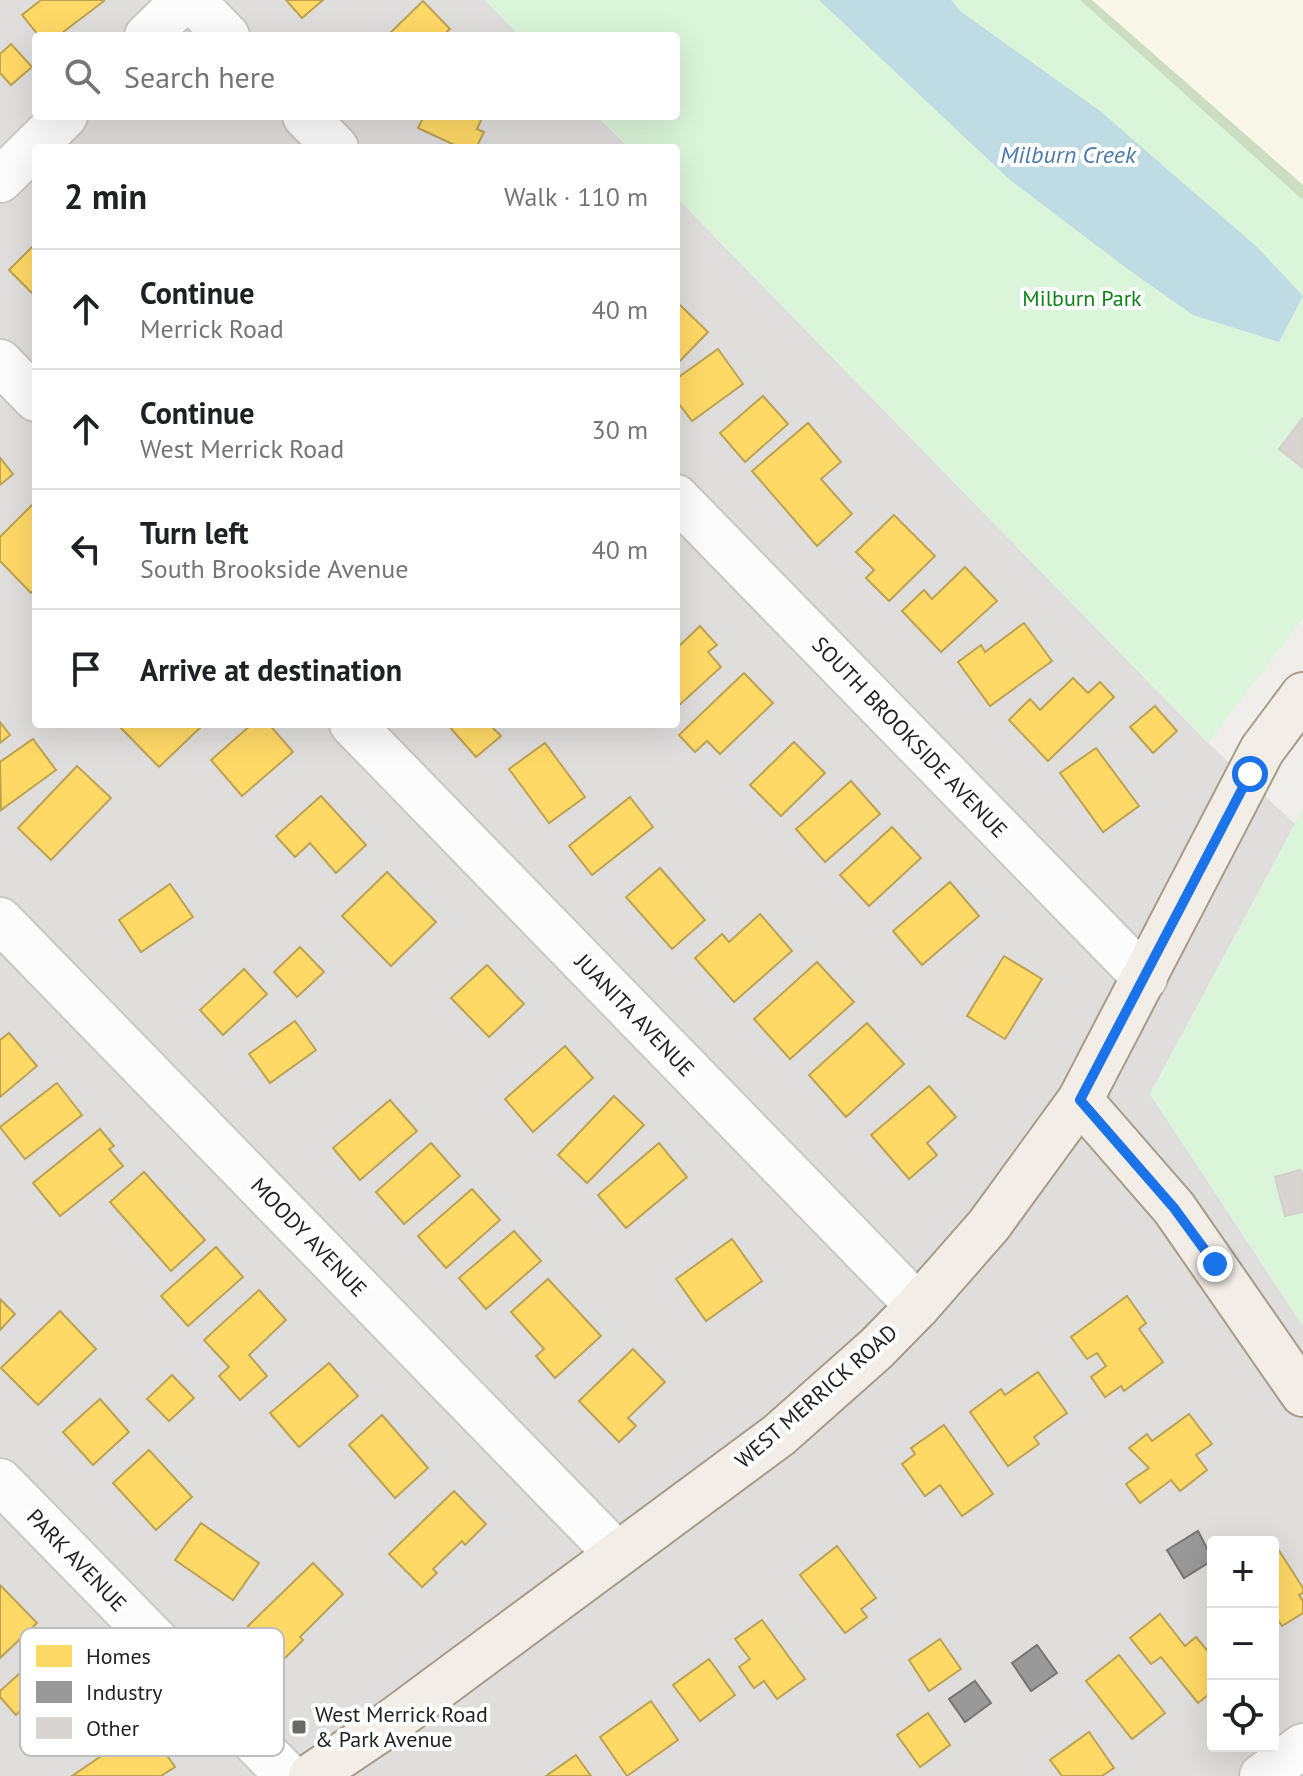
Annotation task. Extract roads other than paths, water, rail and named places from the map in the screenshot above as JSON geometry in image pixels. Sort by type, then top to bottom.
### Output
[{"type":"main road","name":"WEST MERRICK ROAD","points":[[311,1776],[390,1723],[779,1435],[877,1348],[918,1306],[989,1225],[1080,1100],[1262,750],[1303,695]]},
{"type":"main road","points":[[1080,1100],[1174,1208],[1303,1394]]},
{"type":"street","points":[[151,32],[184,0]]},
{"type":"street","points":[[192,0],[223,32]]},
{"type":"street","points":[[37,144],[61,120]]},
{"type":"street","points":[[309,120],[332,144]]},
{"type":"street","points":[[0,180],[32,148]]},
{"type":"street","points":[[0,362],[32,395]]},
{"type":"street","name":"SOUTH BROOKSIDE AVENUE","points":[[680,501],[1145,978]]},
{"type":"street","name":"JUANITA AVENUE","points":[[356,728],[918,1306]]},
{"type":"street","name":"MOODY AVENUE","points":[[0,920],[617,1554]]},
{"type":"street","name":"PARK AVENUE","points":[[0,1481],[144,1628]]},
{"type":"street","points":[[1262,1776],[1303,1746]]},
{"type":"street","name":"PARK AVENUE","points":[[268,1756],[288,1776]]},
{"type":"water","name":"Milburn Creek","points":[[819,0],[951,0],[960,11],[1100,111],[1257,247],[1303,296],[1279,342],[1193,315],[1129,270],[1010,180]]},
{"type":"place","name":"West Merrick Road & Park Avenue","points":[[299,1727]]},
{"type":"park label","name":"Milburn Park","points":[[1082,298]]}]
